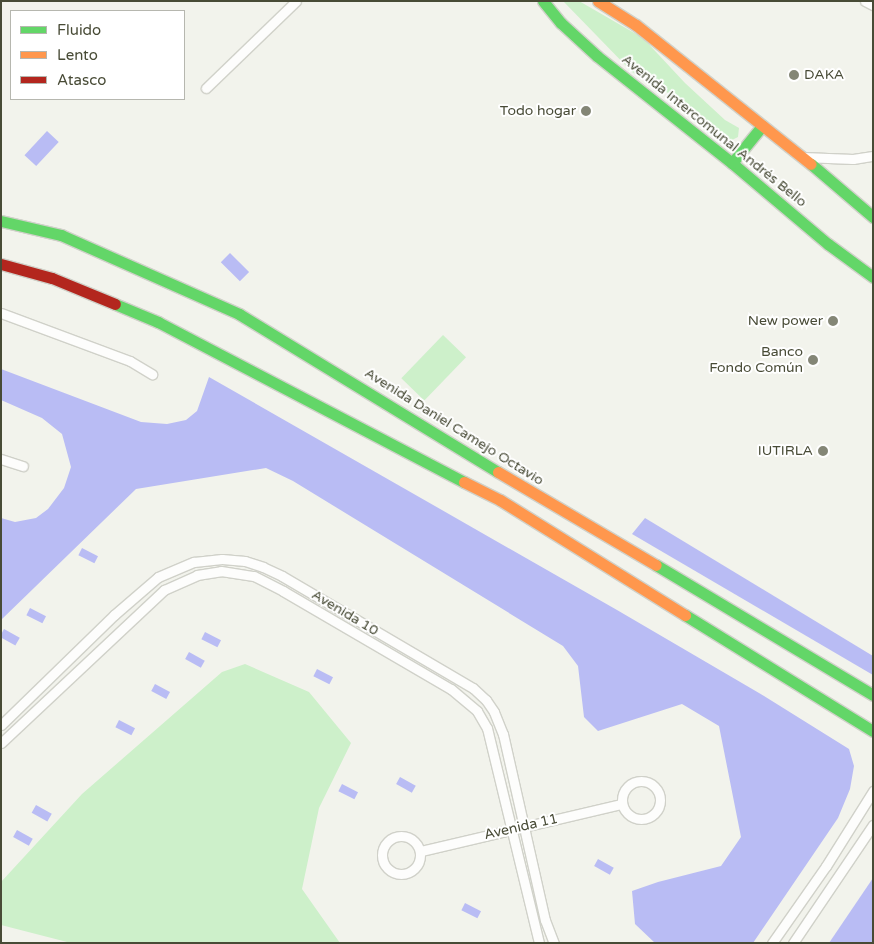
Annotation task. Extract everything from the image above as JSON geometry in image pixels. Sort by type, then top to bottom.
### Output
[{"type":"main road","name":"Avenida Intercomunal Andrés Bello","points":[[543,1],[561,23],[597,56],[732,163],[828,244],[873,276]]},
{"type":"main road","points":[[598,1],[644,31],[803,157],[873,217]]},
{"type":"main road","points":[[732,163],[762,126]]},
{"type":"main road","name":"Avenida Daniel Camejo Octavio","points":[[1,221],[61,235],[239,314],[533,493],[720,602],[873,695]]},
{"type":"main road","points":[[1,264],[52,278],[158,322],[500,500],[873,731]]},
{"type":"street","points":[[206,88],[296,1]]},
{"type":"street","points":[[866,1],[873,5]]},
{"type":"street","points":[[803,157],[853,159],[873,156]]},
{"type":"street","points":[[1,313],[130,361],[152,374]]},
{"type":"street","points":[[1,459],[22,466]]},
{"type":"street","name":"Avenida 10","points":[[1,725],[140,591],[166,573],[194,562],[222,558],[244,561],[263,567],[473,688],[486,700],[494,712],[503,734],[545,920],[554,943]]},
{"type":"street","name":"Avenida 10","points":[[1,743],[164,590],[180,581],[197,575],[221,571],[254,576],[451,689],[477,711],[487,728],[513,829],[539,943]]},
{"type":"street","points":[[316,610],[321,599]]},
{"type":"street","points":[[114,615],[125,626]]},
{"type":"street","points":[[644,781],[653,785],[659,792],[661,801],[658,810],[652,817],[643,820],[634,818],[626,813],[622,804],[622,795],[627,787],[635,782],[644,781]]},
{"type":"street","points":[[772,943],[826,866],[873,792]]},
{"type":"street","name":"Avenida 11","points":[[421,851],[622,804]]},
{"type":"street","points":[[794,943],[873,825]]},
{"type":"street","points":[[397,836],[408,836],[421,851],[420,861],[414,870],[405,874],[395,874],[386,868],[382,859],[383,849],[388,840],[397,836]]},
{"type":"green space","points":[[563,1],[579,1],[643,38],[685,83],[725,120],[739,128],[738,137],[728,142],[658,85],[632,72]]},
{"type":"green space","points":[[443,335],[466,357],[424,400],[401,378]]},
{"type":"green space","points":[[245,664],[309,692],[351,743],[319,808],[302,889],[340,943],[71,943],[1,925],[1,882],[82,794],[222,672]]},
{"type":"water","points":[[47,131],[59,142],[36,166],[24,155]]},
{"type":"water","points":[[230,253],[249,272],[240,281],[221,262]]},
{"type":"water","points":[[1,369],[141,422],[167,424],[186,420],[197,411],[209,377],[617,610],[759,693],[849,749],[854,766],[850,789],[838,818],[753,943],[655,943],[635,924],[632,891],[658,882],[721,866],[741,837],[719,726],[682,704],[598,731],[584,717],[578,666],[563,646],[293,481],[266,468],[136,489],[1,620],[1,518],[15,522],[36,518],[48,509],[64,488],[71,467],[62,434],[42,418],[1,400]]},
{"type":"water","points":[[645,518],[873,656],[873,675],[632,534]]},
{"type":"water","points":[[82,548],[98,556],[94,563],[78,555]]},
{"type":"water","points":[[30,608],[46,616],[42,623],[26,615]]},
{"type":"water","points":[[4,629],[20,638],[15,646],[1,638]]},
{"type":"water","points":[[205,632],[221,640],[217,647],[201,639]]},
{"type":"water","points":[[189,652],[205,661],[201,668],[185,659]]},
{"type":"water","points":[[317,669],[333,677],[329,684],[313,676]]},
{"type":"water","points":[[155,684],[170,692],[166,699],[151,691]]},
{"type":"water","points":[[119,720],[135,728],[131,735],[115,727]]},
{"type":"water","points":[[400,777],[416,786],[412,793],[396,784]]},
{"type":"water","points":[[342,784],[358,792],[354,799],[338,791]]},
{"type":"water","points":[[36,805],[52,814],[47,822],[32,813]]},
{"type":"water","points":[[17,830],[33,839],[29,846],[13,837]]},
{"type":"water","points":[[598,859],[614,868],[610,875],[594,866]]},
{"type":"water","points":[[873,878],[873,943],[829,943]]},
{"type":"water","points":[[465,903],[481,911],[477,918],[461,910]]},
{"type":"traffic: fast","points":[[543,1],[561,23],[597,56],[732,163],[828,244],[873,277]]},
{"type":"traffic: fast","points":[[732,163],[762,126]]},
{"type":"traffic: fast","points":[[811,164],[873,217]]},
{"type":"traffic: fast","points":[[1,221],[61,235],[239,314],[498,472]]},
{"type":"traffic: fast","points":[[115,304],[158,322],[464,482]]},
{"type":"traffic: fast","points":[[656,565],[873,695]]},
{"type":"traffic: fast","points":[[685,615],[873,731]]},
{"type":"traffic: slow","points":[[598,1],[636,25],[811,164]]},
{"type":"traffic: slow","points":[[498,472],[656,565]]},
{"type":"traffic: slow","points":[[464,482],[500,500],[685,615]]},
{"type":"traffic: jam","points":[[1,264],[52,278],[115,304]]},
{"type":"place","name":"DAKA","points":[[794,75]]},
{"type":"place","name":"Todo hogar","points":[[586,111]]},
{"type":"place","name":"New power","points":[[833,321]]},
{"type":"place","name":"Banco Fondo Común","points":[[813,360]]},
{"type":"place","name":"IUTIRLA","points":[[823,451]]}]
